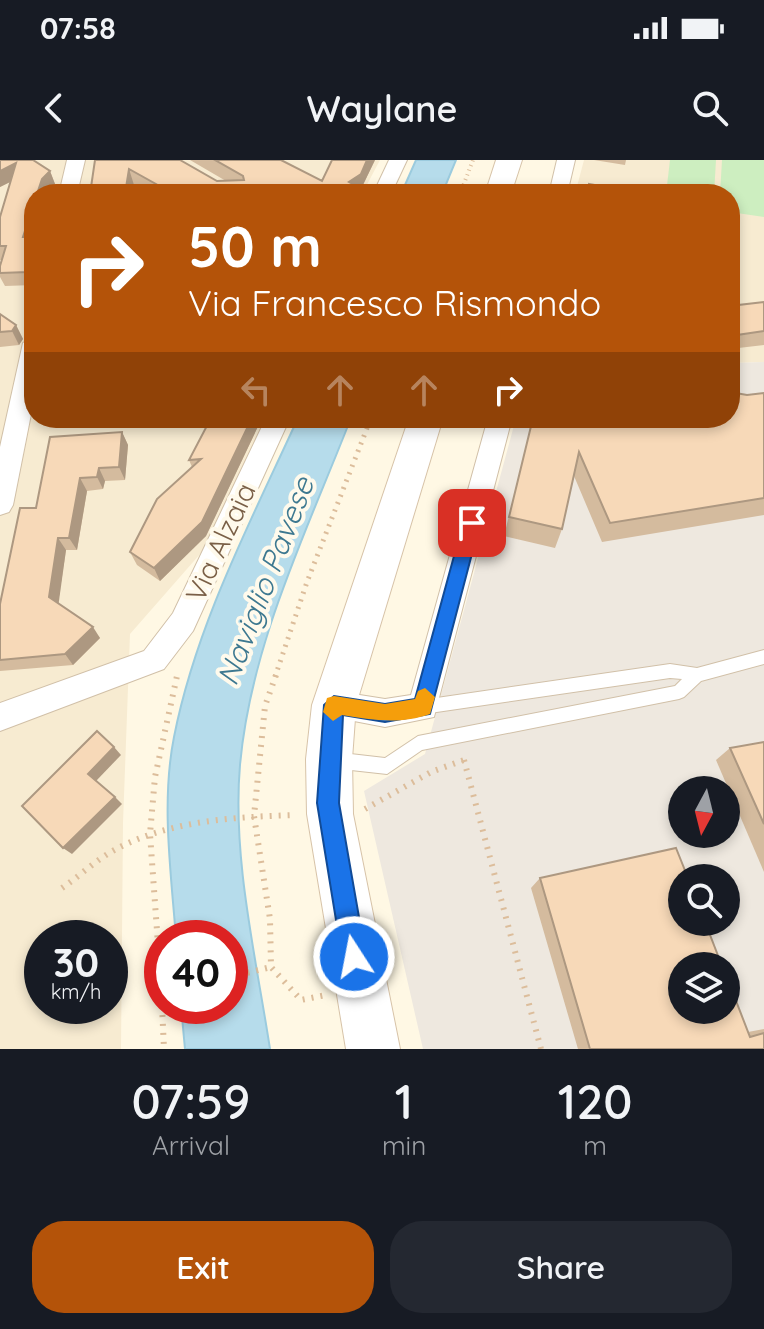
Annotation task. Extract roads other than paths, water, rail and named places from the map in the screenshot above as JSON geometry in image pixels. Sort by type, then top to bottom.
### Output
[{"type":"street","points":[[70,184],[76,160]]},
{"type":"street","points":[[387,184],[398,160]]},
{"type":"street","points":[[501,184],[509,160]]},
{"type":"street","points":[[560,184],[566,160]]},
{"type":"street","points":[[0,395],[24,405]]},
{"type":"street","points":[[0,505],[24,421]]},
{"type":"street","name":"Via Alzaia","points":[[0,717],[102,682],[166,666],[183,622],[273,428]]},
{"type":"street","points":[[373,1049],[330,814],[329,759],[334,705],[423,428]]},
{"type":"street","points":[[334,705],[385,713],[423,707],[497,428]]},
{"type":"lane","points":[[423,707],[670,671],[697,675],[764,657]]},
{"type":"lane","points":[[329,759],[387,766],[418,743],[679,692],[697,675]]},
{"type":"water","points":[[416,160],[456,160],[446,184],[405,184]]},
{"type":"water","name":"Naviglio Pavese","points":[[293,428],[347,428],[268,631],[246,720],[240,765],[238,800],[242,871],[270,1049],[185,1049],[183,1024],[248,1024],[248,920],[175,920],[170,863],[168,787],[174,737],[196,654],[227,574]]}]
